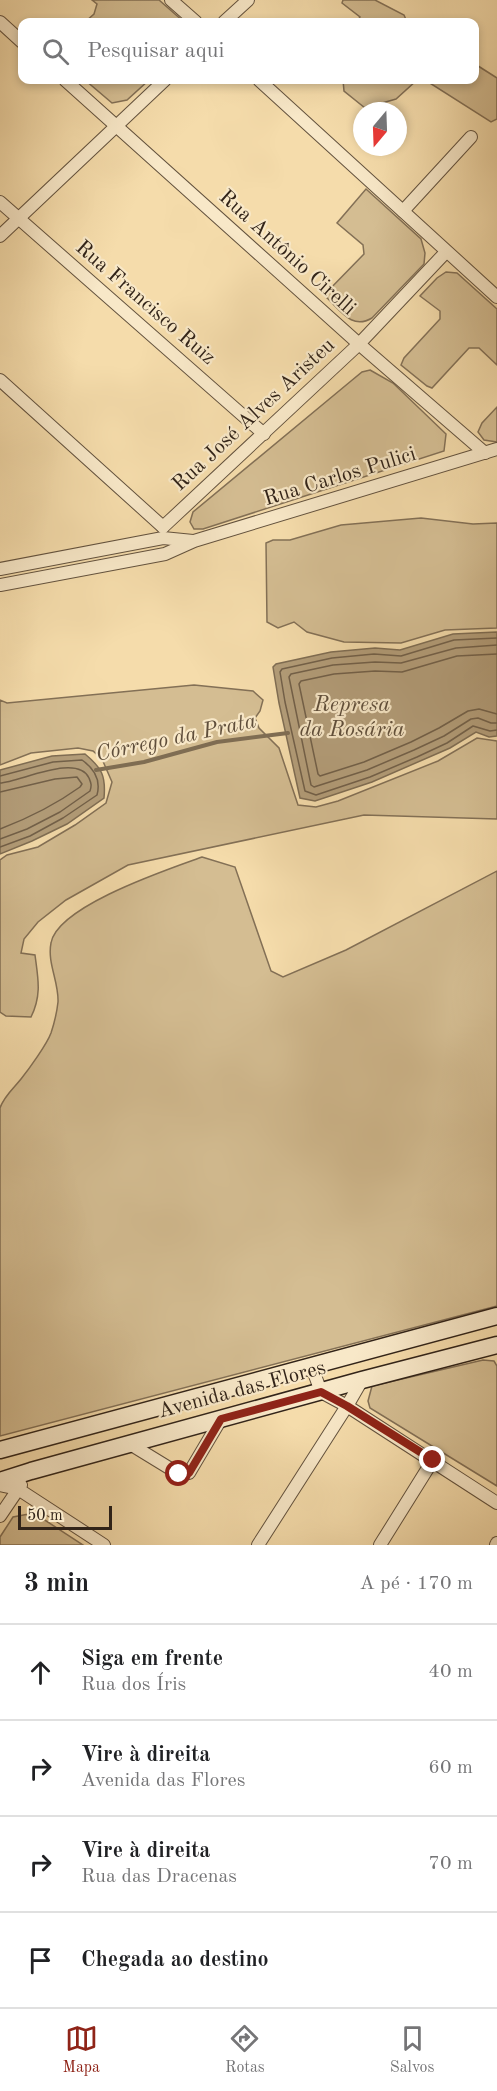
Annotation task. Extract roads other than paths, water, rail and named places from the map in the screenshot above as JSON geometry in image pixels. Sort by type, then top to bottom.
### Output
[{"type":"street","points":[[171,0],[191,18]]},
{"type":"street","points":[[228,18],[248,0]]},
{"type":"street","points":[[0,22],[18,38]]},
{"type":"street","name":"Rua Antônio Cirelli","points":[[70,84],[359,344],[491,451]]},
{"type":"street","points":[[0,236],[161,84]]},
{"type":"street","points":[[263,84],[497,297]]},
{"type":"street","points":[[403,212],[471,137]]},
{"type":"street","name":"Rua Francisco Ruiz","points":[[0,202],[264,434]]},
{"type":"street","name":"Rua José Alves Aristeu","points":[[163,532],[359,344],[446,252]]},
{"type":"street","points":[[0,380],[163,532],[194,541]]},
{"type":"street","name":"Rua Carlos Pulici","points":[[0,585],[165,554],[194,541],[491,451]]},
{"type":"street","points":[[163,532],[165,554]]},
{"type":"street","points":[[0,569],[163,532]]},
{"type":"street","name":"Avenida das Flores","points":[[0,1450],[497,1316]]},
{"type":"street","name":"Avenida das Flores","points":[[0,1483],[31,1471],[497,1345]]},
{"type":"street","points":[[312,1366],[321,1392],[433,1460],[497,1503]]},
{"type":"street","points":[[258,1545],[362,1380]]},
{"type":"street","points":[[130,1444],[179,1474],[189,1473],[221,1419]]},
{"type":"street","points":[[380,1545],[433,1460]]},
{"type":"street","points":[[0,1516],[31,1471]]},
{"type":"street","points":[[0,1483],[18,1490],[104,1545]]},
{"type":"water","name":"Represa da Rosária","points":[[497,632],[497,736],[489,737],[476,732],[450,748],[372,782],[315,801],[300,798],[279,703],[273,667],[276,664],[331,652],[375,648],[400,650],[453,634]]},
{"type":"water","points":[[85,754],[102,773],[104,798],[67,824],[0,854],[0,770],[52,756]]},
{"type":"waterway","name":"Córrego da Prata","points":[[96,770],[144,762],[217,742],[288,733]]}]
